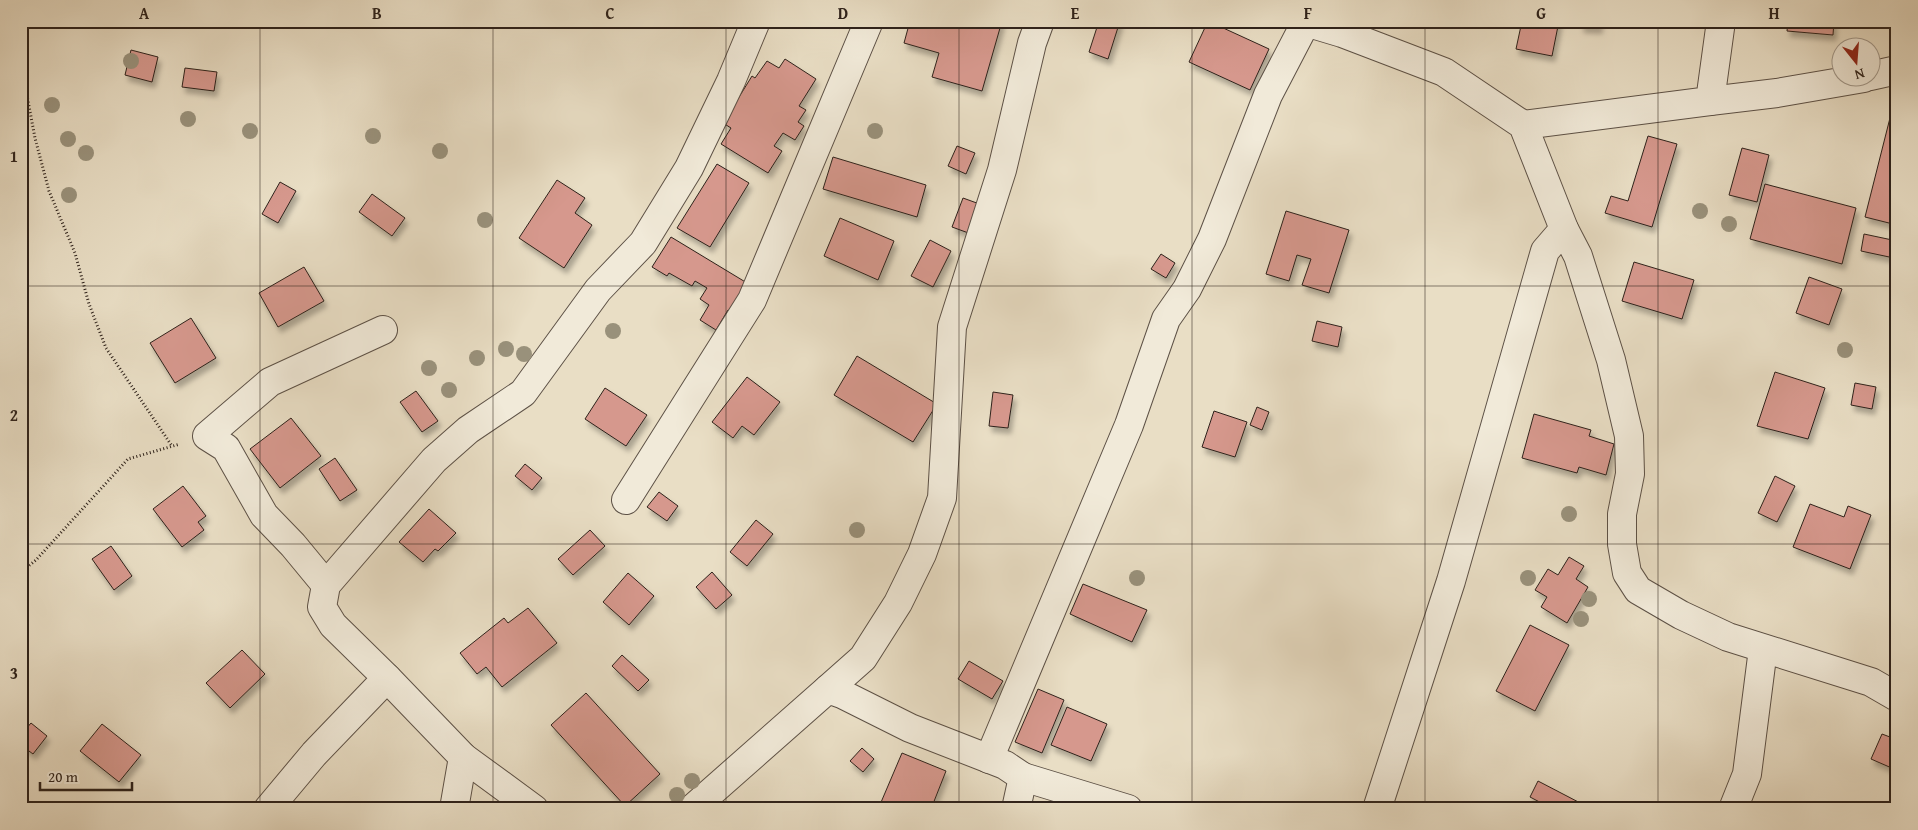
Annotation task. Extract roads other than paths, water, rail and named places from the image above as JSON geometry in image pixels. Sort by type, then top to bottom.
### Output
[{"type":"street","points":[[534,809],[463,757],[333,625],[322,607],[326,585],[434,460],[468,430],[523,393],[598,290],[643,243],[689,168],[731,82],[756,21]]},
{"type":"street","points":[[626,500],[752,300],[869,21]]},
{"type":"street","points":[[692,809],[863,658],[898,603],[922,554],[942,498],[952,327],[1002,170],[1032,43],[1040,21]]},
{"type":"street","points":[[1710,101],[1721,21]]},
{"type":"street","points":[[989,759],[1129,426],[1166,319],[1187,289],[1212,239],[1268,95],[1304,22],[1342,33],[1444,72],[1524,125],[1564,229],[1578,256],[1611,360],[1629,436],[1630,474],[1622,514],[1622,544],[1627,573],[1638,590],[1681,615],[1728,637],[1871,682],[1896,694]]},
{"type":"street","points":[[1880,74],[1897,70]]},
{"type":"street","points":[[1524,125],[1777,93],[1830,84]]},
{"type":"street","points":[[1376,809],[1451,581],[1545,251],[1564,229]]},
{"type":"street","points":[[326,585],[293,544],[264,515],[226,448],[208,436],[270,382],[383,330]]},
{"type":"street","points":[[1733,809],[1747,774],[1763,649]]},
{"type":"street","points":[[268,809],[314,754],[387,678]]},
{"type":"street","points":[[828,689],[910,728],[1004,765],[1023,777],[1128,809]]},
{"type":"street","points":[[454,809],[463,757]]},
{"type":"street","points":[[1016,809],[1023,777]]}]
